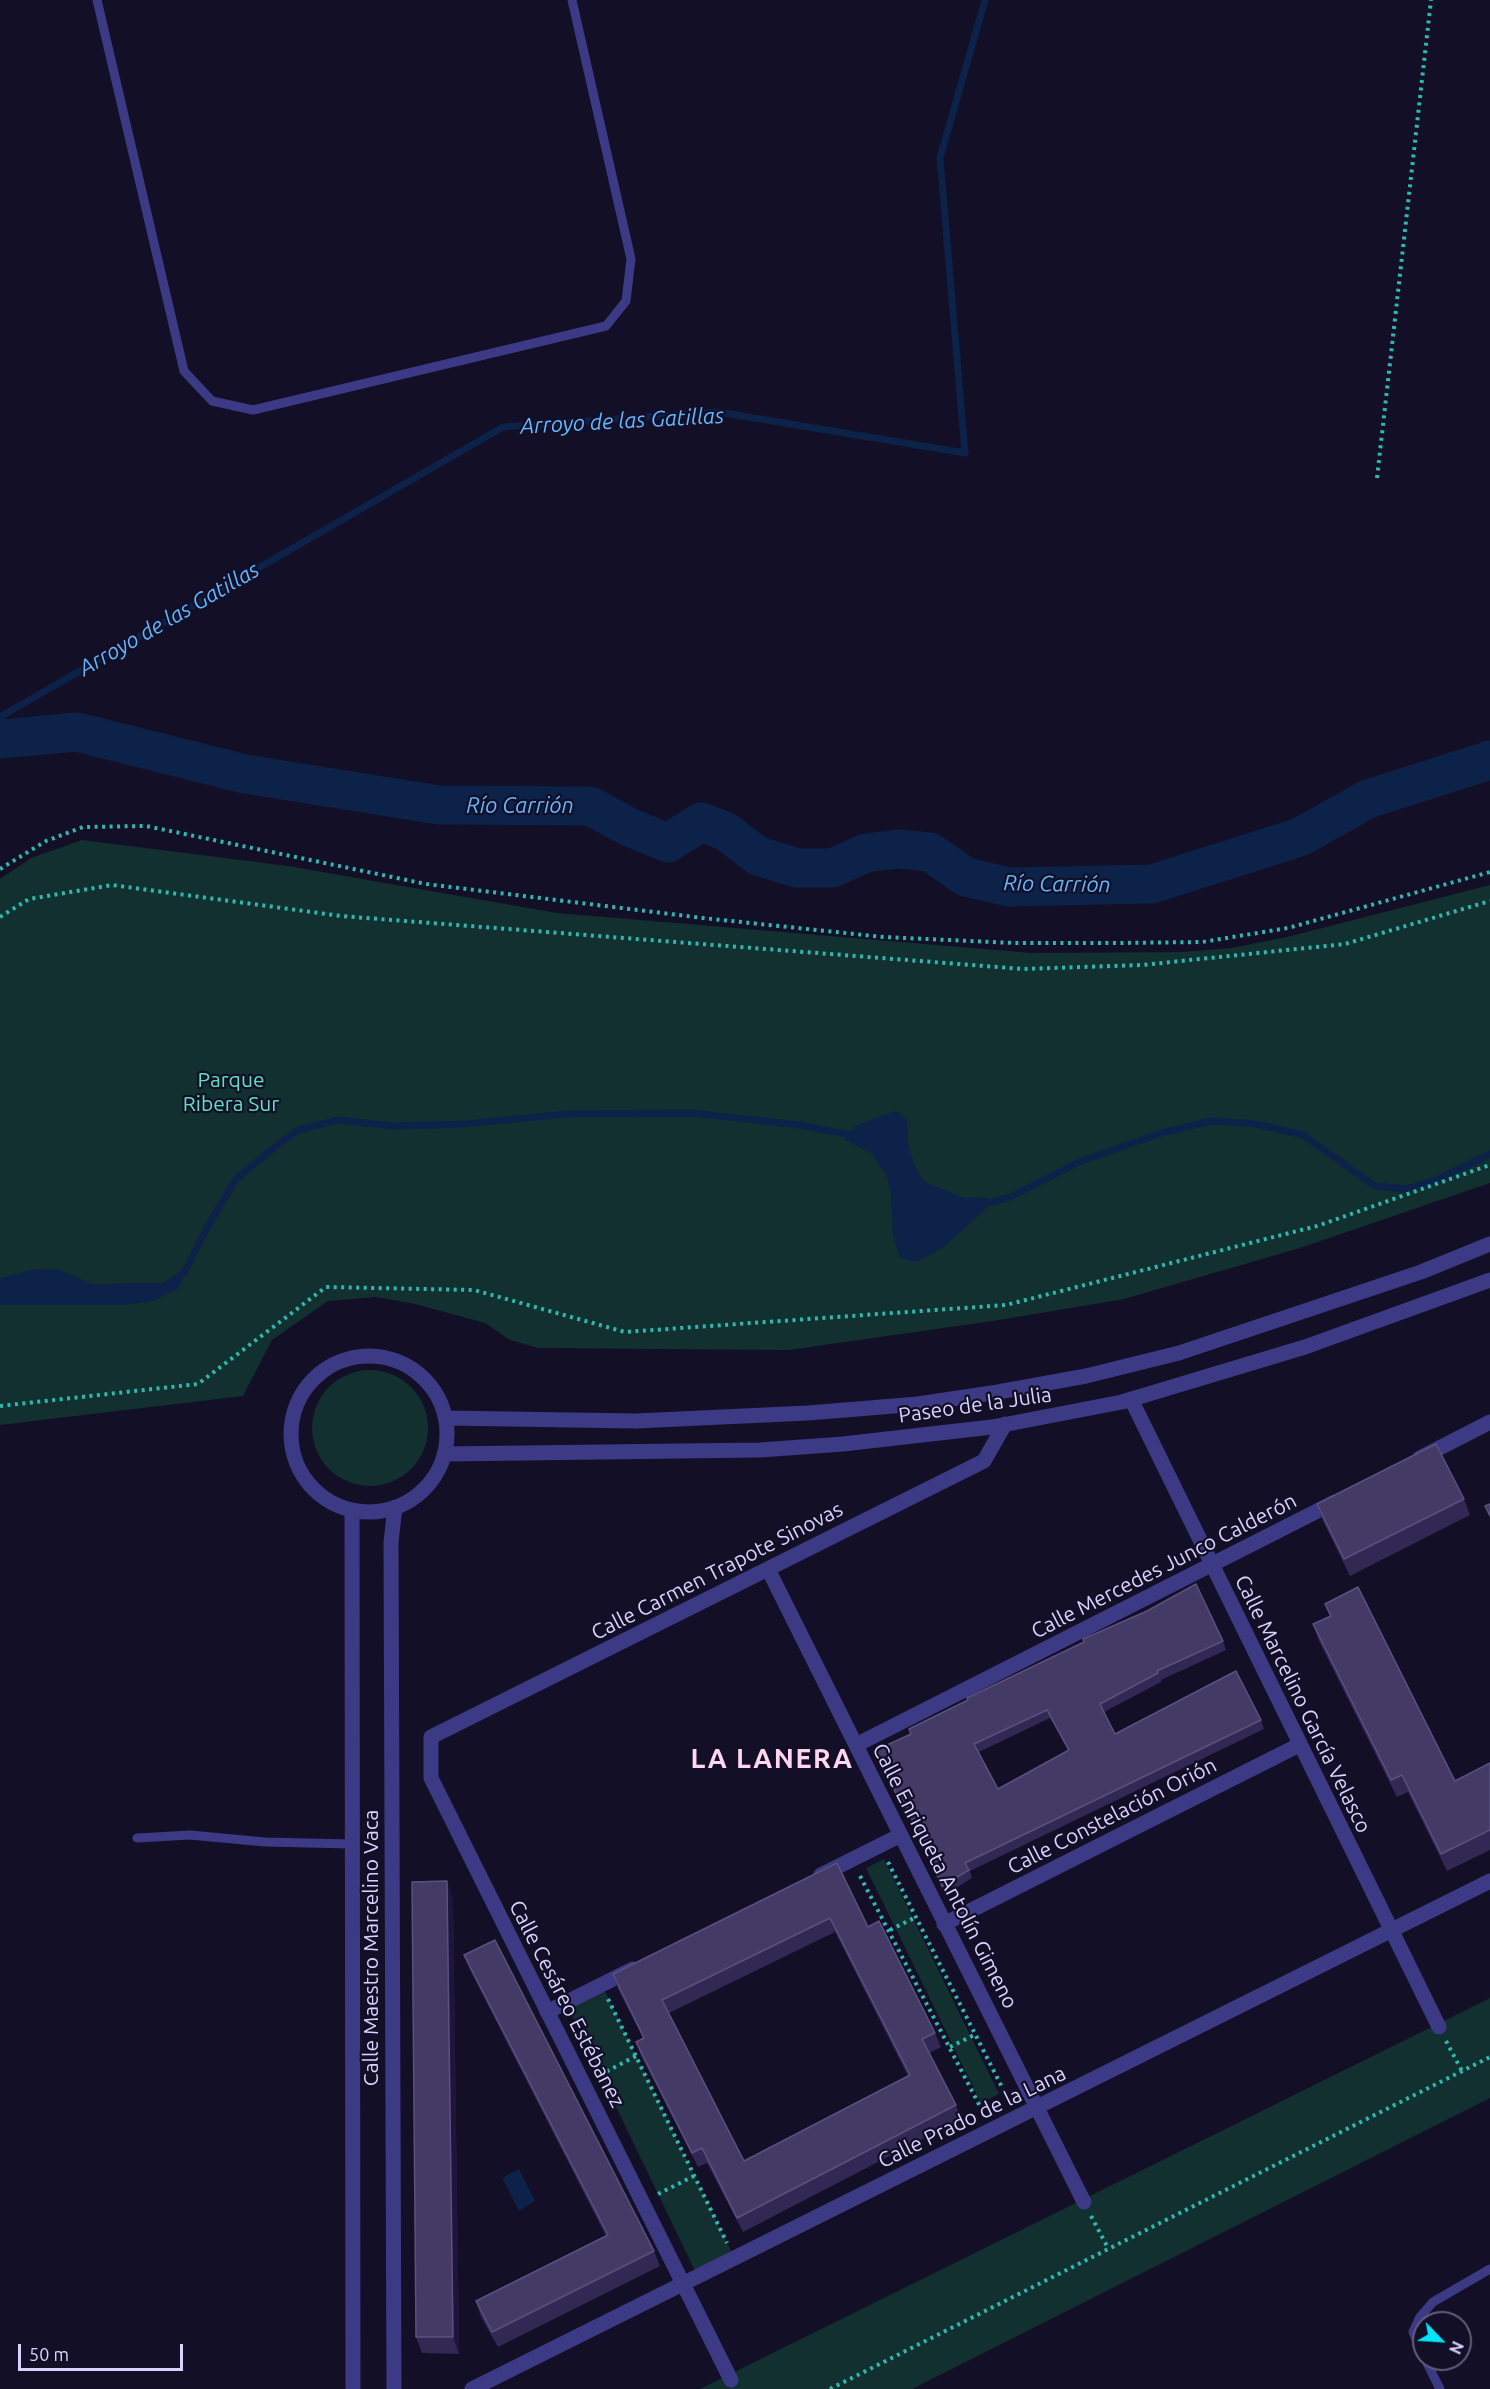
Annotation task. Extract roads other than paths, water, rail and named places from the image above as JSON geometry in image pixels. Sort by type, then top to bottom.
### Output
[{"type":"street","name":"Paseo de la Julia","points":[[446,1418],[636,1421],[918,1404],[998,1392],[1086,1376],[1179,1353],[1421,1272],[1490,1244]]},
{"type":"street","name":"Paseo de la Julia","points":[[444,1454],[760,1450],[843,1444],[1005,1424],[1094,1409],[1131,1399],[1305,1347],[1490,1280]]},
{"type":"street","points":[[373,1355],[408,1365],[429,1383],[441,1403],[446,1418],[447,1441],[444,1454],[433,1479],[411,1500],[395,1507],[372,1512],[352,1510],[338,1506],[319,1494],[304,1476],[294,1456],[291,1435],[294,1413],[303,1392],[321,1372],[345,1359],[373,1355]]},
{"type":"street","name":"Calle Marcelino García Velasco","points":[[1131,1399],[1439,2027]]},
{"type":"street","points":[[1408,1464],[1490,1422]]},
{"type":"street","name":"Calle Carmen Trapote Sinovas","points":[[430,1737],[984,1461],[1005,1424]]},
{"type":"street","name":"Calle Mercedes Junco Calderón","points":[[856,1745],[1346,1497]]},
{"type":"street","name":"Calle Maestro Marcelino Vaca","points":[[394,2389],[391,1542],[395,1507]]},
{"type":"street","name":"Calle Maestro Marcelino Vaca","points":[[352,1510],[353,2389]]},
{"type":"street","name":"Calle Enriqueta Antolín Gimeno","points":[[768,1569],[1084,2202]]},
{"type":"street","name":"Calle Cesáreo Estébanez","points":[[430,1737],[431,1778],[684,2284]]},
{"type":"street","name":"Calle Constelación Orión","points":[[944,1924],[1299,1745]]},
{"type":"street","points":[[810,1880],[902,1835]]},
{"type":"street","name":"Calle Prado de la Lana","points":[[472,2389],[1490,1881]]},
{"type":"street","points":[[547,2012],[643,1964]]},
{"type":"street","points":[[684,2284],[731,2380]]},
{"type":"lane","points":[[97,0],[184,371],[212,401],[253,410],[606,326],[626,302],[631,259],[572,0]]},
{"type":"lane","points":[[137,1838],[190,1835],[265,1842],[351,1844]]},
{"type":"lane","points":[[1425,2311],[1433,2302],[1455,2288],[1490,2270]]},
{"type":"lane","points":[[1431,2371],[1440,2389]]},
{"type":"water","points":[[896,1111],[907,1119],[908,1144],[915,1167],[925,1182],[964,1198],[983,1197],[994,1201],[944,1247],[917,1262],[900,1258],[893,1236],[891,1196],[887,1176],[871,1153],[845,1140],[847,1134],[857,1125]]},
{"type":"water","points":[[36,1269],[58,1269],[91,1284],[168,1283],[184,1273],[179,1288],[154,1301],[123,1305],[0,1305],[0,1278]]},
{"type":"water","points":[[519,2169],[535,2201],[519,2211],[502,2178]]},
{"type":"waterway","name":"Arroyo de las Gatillas","points":[[0,717],[503,427],[718,412],[965,453],[940,158],[985,0]]},
{"type":"waterway","name":"Río Carrión","points":[[0,739],[77,732],[245,774],[439,805],[590,806],[631,828],[668,843],[701,822],[725,831],[758,856],[797,868],[832,868],[866,853],[898,849],[930,852],[966,877],[1009,887],[1152,884],[1300,837],[1368,799],[1490,760]]},
{"type":"waterway","points":[[162,1288],[184,1273],[209,1224],[236,1179],[298,1130],[339,1120],[392,1126],[466,1124],[567,1114],[691,1113],[800,1125],[856,1136]]},
{"type":"waterway","points":[[987,1203],[1008,1198],[1081,1161],[1162,1133],[1211,1121],[1256,1124],[1303,1135],[1375,1186],[1406,1189],[1439,1179],[1490,1154]]},
{"type":"district","name":"LA LANERA","points":[[772,1759]]},
{"type":"park label","name":"Parque Ribera Sur","points":[[231,1092]]}]
